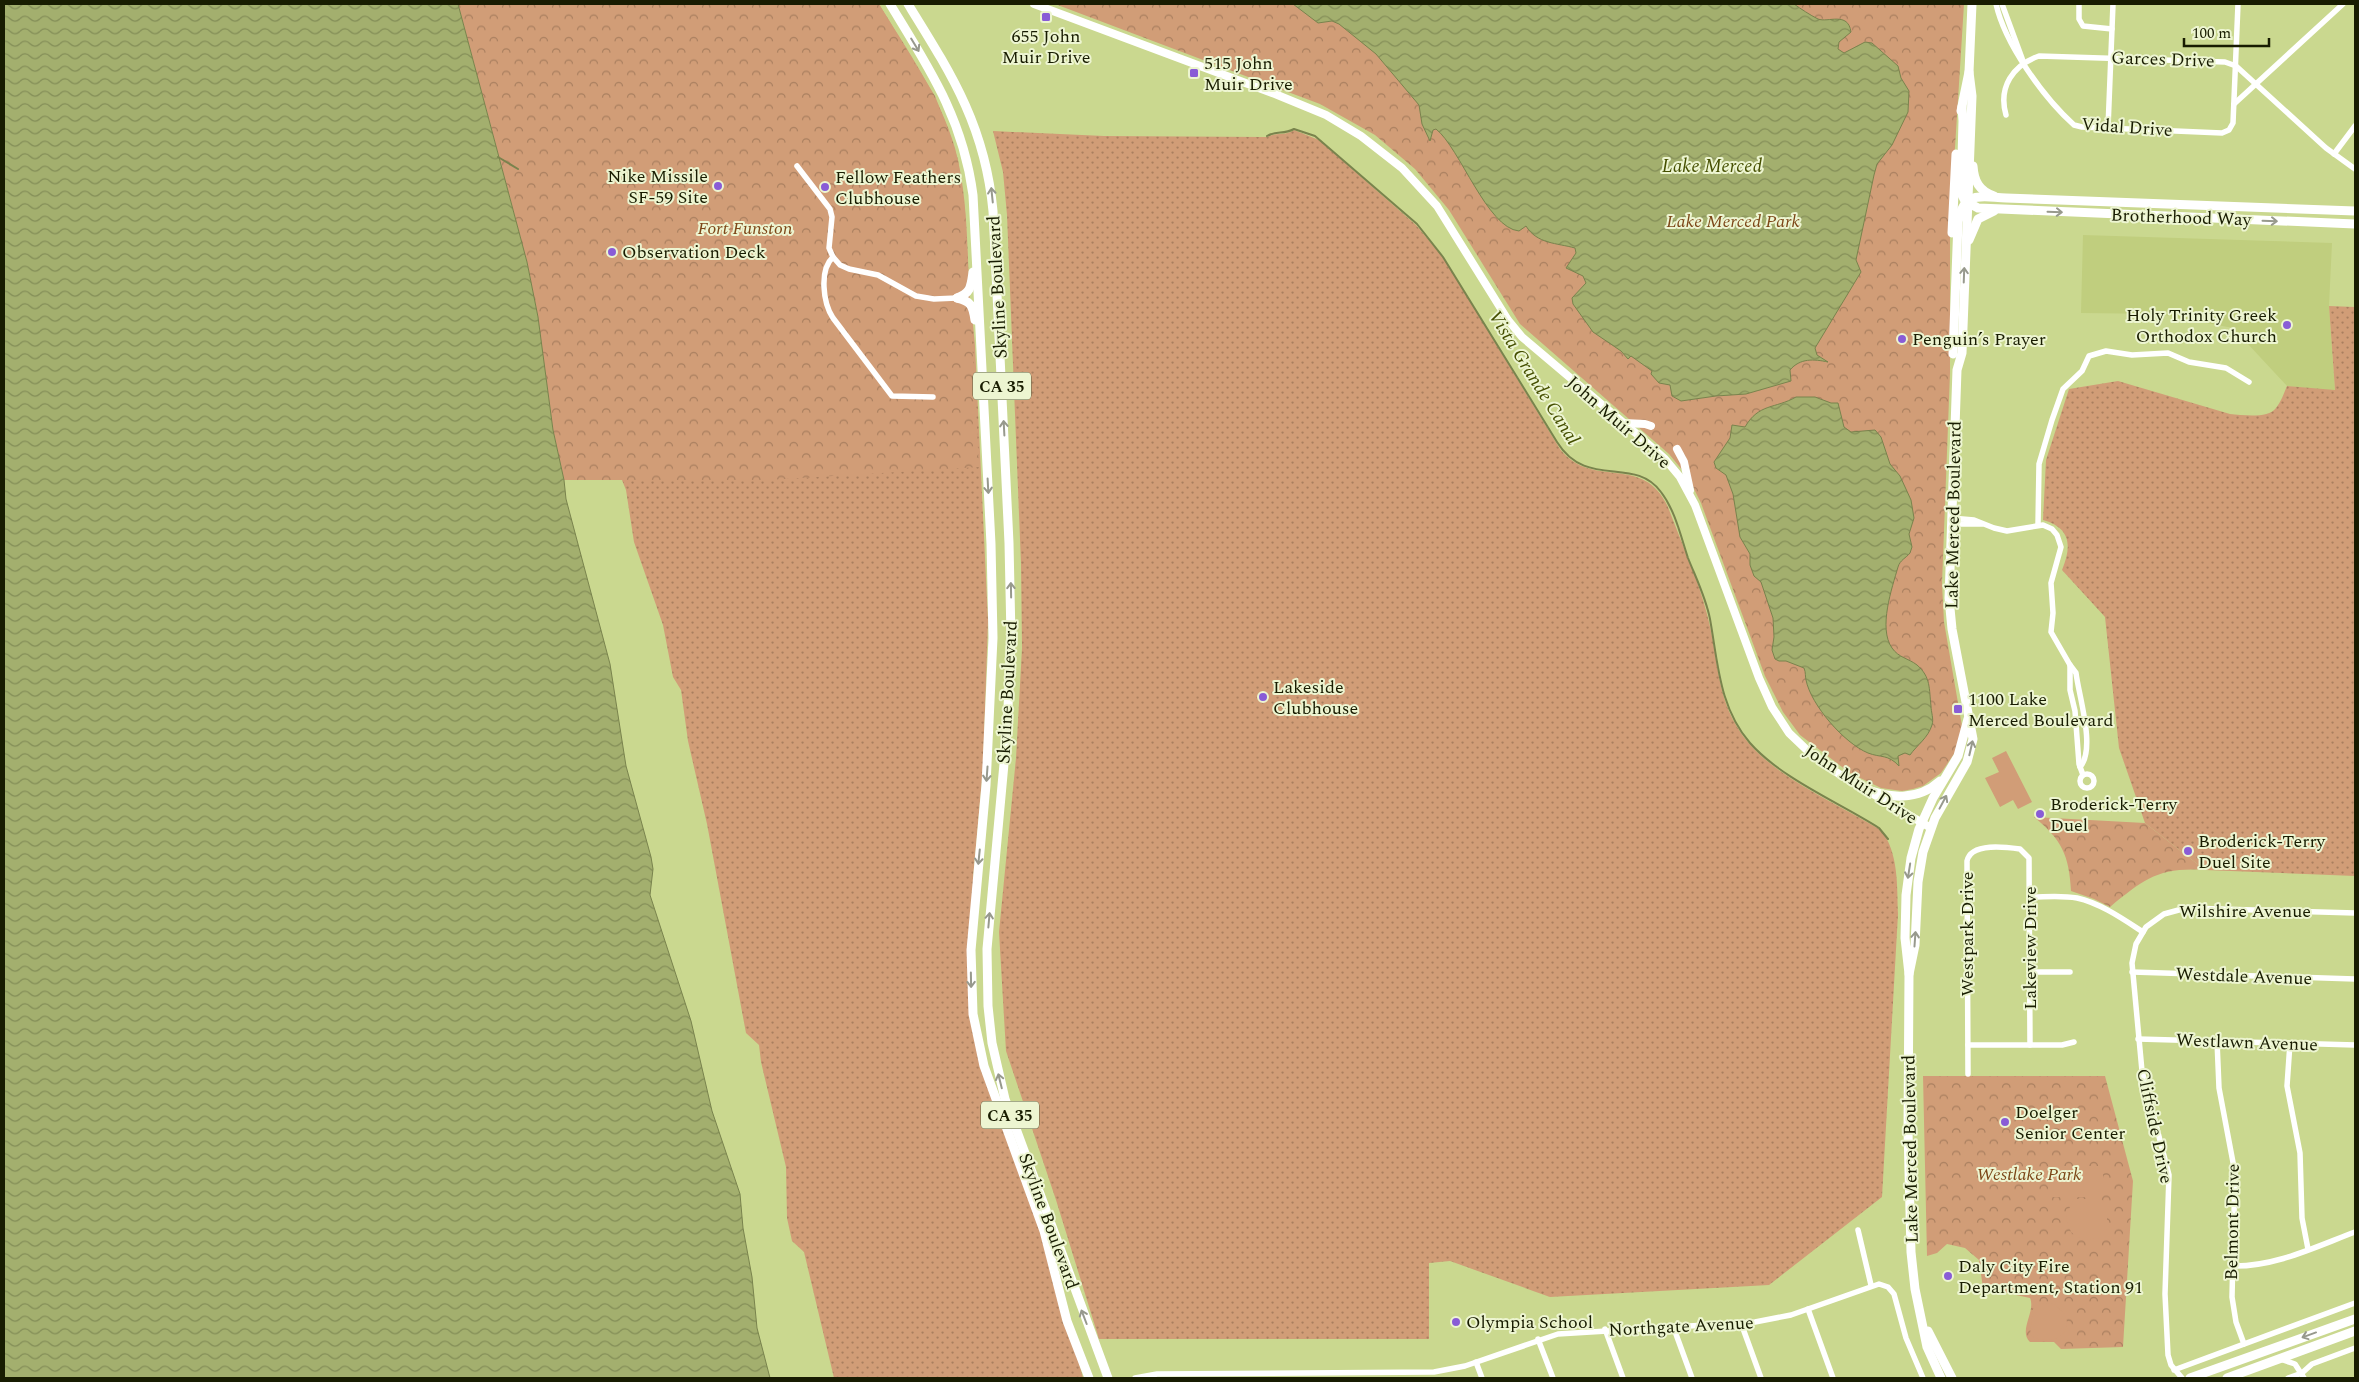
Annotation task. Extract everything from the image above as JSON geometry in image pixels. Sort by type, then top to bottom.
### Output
[{"type":"main road","name":"Skyline Boulevard","points":[[890,4],[937,82],[957,125],[971,182],[982,360],[991,562],[992,647],[987,768],[971,950],[973,1014],[984,1066],[1048,1244],[1067,1321],[1088,1378]]},
{"type":"main road","name":"Skyline Boulevard","points":[[908,4],[954,79],[973,119],[987,167],[993,211],[1009,543],[1011,638],[1007,731],[987,950],[987,986],[992,1043],[1000,1081],[1011,1117],[1108,1378]]},
{"type":"main road","name":"Lake Merced Boulevard","points":[[1957,370],[1953,354],[1950,294],[1951,239],[1954,183],[1962,107],[1969,72],[1972,4]]},
{"type":"main road","name":"Lake Merced Boulevard","points":[[1910,974],[1915,945],[1919,870],[1931,828],[1971,750],[1972,733],[1950,610],[1951,521],[1957,370],[1962,353],[1966,201],[1972,96],[1969,72]]},
{"type":"main road","points":[[1962,107],[1961,190],[1966,201],[1983,209],[2006,210]]},
{"type":"main road","points":[[1970,129],[1976,182],[1985,192],[2006,198]]},
{"type":"main road","name":"Brotherhood Way","points":[[1966,201],[1981,197],[2355,212]]},
{"type":"main road","points":[[1953,354],[1958,226],[1966,201]]},
{"type":"main road","points":[[1965,258],[1973,226],[1978,219],[1988,212],[2006,210]]},
{"type":"main road","name":"Brotherhood Way","points":[[2006,210],[2355,224]]},
{"type":"main road","points":[[957,298],[971,289],[977,257]]},
{"type":"main road","points":[[957,298],[966,300],[972,305],[982,360]]},
{"type":"main road","name":"Lake Merced Boulevard","points":[[1942,1378],[1927,1347],[1915,1289],[1911,1252],[1908,1130],[1910,974],[1905,938],[1906,888],[1911,858],[1921,824],[1960,750],[1968,717]]},
{"type":"main road","points":[[1863,788],[1884,795],[1911,796],[1930,789],[1949,772]]},
{"type":"main road","points":[[2190,1378],[2355,1319]]},
{"type":"main road","name":"Lake Merced Boulevard","points":[[1923,1322],[1952,1378]]},
{"type":"main road","points":[[2227,1378],[2355,1331]]},
{"type":"main road","points":[[1092,1337],[1103,1378]]},
{"type":"main road","points":[[1076,1348],[1083,1378]]},
{"type":"main road","points":[[1941,1358],[1942,1378]]},
{"type":"street","name":"John Muir Drive","points":[[1034,4],[1275,94],[1335,120],[1370,142],[1409,175],[1436,206],[1508,320],[1522,337],[1670,464],[1692,497],[1751,659],[1777,716],[1789,732],[1810,753],[1921,824],[1931,828]]},
{"type":"street","name":"Vidal Drive","points":[[1996,4],[2013,48],[2035,80],[2074,124],[2108,128],[2222,133],[2230,130],[2233,123],[2234,104]]},
{"type":"street","name":"Vidal Drive","points":[[2002,4],[2024,63]]},
{"type":"street","points":[[2079,4],[2079,19],[2083,26],[2112,29]]},
{"type":"street","points":[[2108,128],[2114,4]]},
{"type":"street","points":[[2234,104],[2238,4]]},
{"type":"street","points":[[2234,104],[2344,4]]},
{"type":"street","name":"Garces Drive","points":[[2006,115],[2004,95],[2008,78],[2024,63],[2048,55],[2225,62],[2236,66],[2334,154],[2355,169]]},
{"type":"street","points":[[2334,154],[2355,126]]},
{"type":"street","points":[[798,166],[830,209],[832,217],[829,248],[834,257],[844,267],[878,275],[916,296],[934,299],[957,298]]},
{"type":"street","points":[[834,257],[827,266],[825,291],[827,305],[833,318],[892,396],[933,397]]},
{"type":"street","points":[[2038,525],[2040,464],[2052,420],[2063,389],[2082,371],[2089,356],[2102,352],[2132,355],[2168,353],[2189,362],[2226,368],[2249,382]]},
{"type":"street","points":[[1624,423],[1651,426]]},
{"type":"street","points":[[1677,449],[1684,462],[1692,497]]},
{"type":"street","points":[[1951,521],[1982,524],[2007,531],[2038,525],[2052,529],[2058,535],[2061,551],[2051,583],[2053,612],[2051,632],[2076,673],[2087,736],[2086,757],[2080,767]]},
{"type":"street","points":[[2070,665],[2070,690],[2075,711],[2080,767],[2083,775]]},
{"type":"street","name":"Westpark Drive","points":[[1968,1074],[1968,858],[1971,853],[1980,848],[2017,848],[2026,852]]},
{"type":"street","name":"Lakeview Drive","points":[[2026,852],[2030,862],[2030,1045]]},
{"type":"street","points":[[2030,897],[2067,897],[2083,900],[2108,911],[2143,932]]},
{"type":"street","name":"Wilshire Avenue","points":[[2143,932],[2164,914],[2186,908],[2355,913]]},
{"type":"street","name":"Cliffside Drive","points":[[2143,932],[2134,951],[2132,972],[2142,1071],[2168,1175],[2165,1307],[2168,1355],[2174,1370],[2182,1378]]},
{"type":"street","points":[[2030,972],[2070,972]]},
{"type":"street","name":"Westdale Avenue","points":[[2132,972],[2355,979]]},
{"type":"street","name":"Westlawn Avenue","points":[[2138,1039],[2355,1045]]},
{"type":"street","name":"Belmont Drive","points":[[2217,1041],[2220,1100],[2235,1173],[2232,1266],[2233,1305],[2244,1344]]},
{"type":"street","points":[[1968,1045],[2062,1045],[2074,1042]]},
{"type":"street","points":[[2290,1043],[2287,1086],[2300,1153],[2302,1218],[2308,1249]]},
{"type":"street","points":[[1858,1230],[1871,1285],[1884,1285],[1894,1294],[1906,1338],[1923,1378]]},
{"type":"street","points":[[2232,1266],[2261,1264],[2355,1232]]},
{"type":"street","name":"Northgate Avenue","points":[[1135,1378],[1157,1374],[1205,1376],[1412,1376],[1444,1371],[1476,1362],[1538,1339],[1563,1333],[1741,1323],[1778,1319],[1871,1285]]},
{"type":"street","points":[[2174,1370],[2355,1302]]},
{"type":"street","points":[[1808,1309],[1833,1378]]},
{"type":"street","points":[[1741,1323],[1761,1378]]},
{"type":"street","points":[[1673,1326],[1692,1378]]},
{"type":"street","points":[[1605,1330],[1623,1378]]},
{"type":"street","points":[[1538,1339],[1553,1378]]},
{"type":"street","points":[[2288,1378],[2303,1375],[2312,1364],[2355,1348]]},
{"type":"street","points":[[2280,1359],[2294,1364],[2303,1375]]},
{"type":"street","points":[[1476,1362],[1482,1378]]},
{"type":"shaded area","points":[[2083,235],[2332,243],[2329,306],[2335,391],[2287,386],[2233,328],[2159,314],[2081,313]]},
{"type":"green space","name":"Fort Funston","points":[[458,4],[879,4],[935,96],[958,160],[965,211],[979,467],[768,480],[564,480],[553,430],[538,318],[527,262]]},
{"type":"green space","points":[[879,4],[922,74],[941,110],[955,148],[962,181],[966,216],[969,284],[963,292],[972,314],[975,346],[988,621],[983,768],[973,879],[975,1027],[1044,1231],[1083,1378],[834,1378],[804,1252],[792,1241],[787,1218],[786,1167],[761,1062],[759,1045],[746,1033],[707,824],[688,741],[681,690],[673,677],[663,625],[634,542],[626,490],[622,480],[628,460]]},
{"type":"green space","name":"Lake Merced Park","points":[[1055,4],[1964,4],[1950,227],[1950,373],[1942,584],[1944,622],[1962,726],[1958,748],[1941,773],[1923,786],[1913,789],[1902,791],[1881,788],[1850,773],[1800,735],[1783,712],[1765,676],[1701,503],[1688,477],[1669,454],[1520,324],[1449,210],[1415,169],[1375,135],[1320,104]]},
{"type":"green space","points":[[1294,130],[1319,140],[1416,225],[1443,257],[1560,449],[1573,461],[1587,468],[1632,476],[1645,481],[1658,490],[1668,507],[1699,587],[1707,614],[1721,686],[1733,719],[1742,735],[1756,751],[1784,774],[1881,830],[1887,839],[1896,870],[1898,914],[1882,1197],[1769,1285],[1550,1297],[1450,1261],[1429,1263],[1429,1339],[1099,1339],[1056,1200],[1006,1051],[999,932],[1016,758],[1022,648],[1021,564],[1007,215],[1003,172],[993,131],[1104,136],[1267,137]]},
{"type":"green space","points":[[2329,306],[2355,307],[2355,876],[2205,870],[2145,823],[2119,748],[2105,617],[2062,570],[2067,553],[2067,539],[2059,528],[2043,520],[2046,460],[2069,389],[2118,381],[2230,414],[2255,416],[2267,414],[2276,408],[2287,386],[2335,390]]},
{"type":"green space","points":[[2006,751],[2032,802],[2018,809],[2013,800],[2000,807],[1985,778],[1999,772],[1992,758]]},
{"type":"green space","points":[[2034,817],[2145,823],[2205,870],[2176,871],[2153,877],[2143,882],[2110,907],[2071,891],[2068,867],[2062,849],[2044,825]]},
{"type":"green space","name":"Westlake Park","points":[[1923,1076],[2105,1076],[2133,1181],[2123,1347],[2061,1349],[2054,1342],[2030,1342],[2027,1338],[2026,1327],[2031,1309],[2030,1298],[1983,1288],[1979,1260],[1965,1248],[1947,1244],[1937,1253],[1927,1256]]},
{"type":"green space","points":[[2050,1166],[2103,1166],[2103,1197],[2050,1197]]},
{"type":"green space","points":[[2074,1199],[2100,1199],[2107,1203],[2107,1229],[2099,1238],[2082,1240],[2071,1232],[2066,1219]]},
{"type":"green space","points":[[2041,1303],[2054,1304],[2065,1314],[2067,1324],[2065,1331],[2055,1339],[2040,1340],[2030,1334],[2033,1309]]},
{"type":"water","points":[[4,4],[458,4],[527,262],[538,317],[553,430],[564,480],[566,499],[610,664],[626,766],[651,857],[653,869],[650,895],[691,1021],[712,1111],[740,1194],[757,1328],[770,1378],[4,1378]]},
{"type":"water","name":"Lake Merced","points":[[1293,4],[1794,4],[1818,19],[1837,19],[1846,22],[1851,32],[1839,42],[1838,49],[1844,53],[1865,42],[1872,43],[1898,66],[1901,78],[1909,91],[1908,112],[1892,145],[1877,164],[1856,260],[1861,272],[1815,348],[1817,355],[1828,362],[1818,360],[1803,361],[1790,370],[1791,381],[1746,394],[1681,401],[1672,396],[1670,385],[1659,383],[1651,374],[1652,371],[1631,356],[1628,359],[1621,351],[1593,332],[1573,304],[1572,298],[1586,283],[1583,276],[1566,268],[1576,253],[1575,248],[1542,240],[1526,226],[1519,231],[1507,227],[1485,202],[1455,153],[1436,129],[1433,130],[1430,141],[1422,124],[1419,105],[1376,54],[1339,24],[1332,21],[1318,23]]},
{"type":"water","points":[[1796,397],[1815,397],[1831,403],[1838,403],[1844,427],[1851,432],[1875,430],[1881,437],[1890,464],[1900,476],[1911,500],[1914,518],[1909,534],[1912,547],[1910,553],[1898,567],[1888,608],[1886,630],[1892,648],[1901,656],[1917,665],[1925,674],[1933,720],[1928,734],[1910,755],[1905,753],[1898,756],[1899,766],[1884,757],[1868,753],[1849,741],[1830,722],[1814,701],[1809,690],[1804,668],[1775,659],[1772,650],[1774,637],[1773,618],[1761,582],[1754,576],[1750,565],[1750,554],[1740,537],[1733,494],[1726,475],[1716,468],[1714,462],[1730,438],[1732,425],[1745,427],[1750,419],[1762,410]]},
{"type":"waterway","name":"Vista Grande Canal","points":[[1267,136],[1294,129],[1315,136],[1417,224],[1443,257],[1557,442],[1569,456],[1582,465],[1596,469],[1638,475],[1650,481],[1661,492],[1674,515],[1688,558],[1706,603],[1721,684],[1732,715],[1740,729],[1750,743],[1778,768],[1879,828],[1888,839]]},
{"type":"waterway","name":"Vista Grande Canal","points":[[498,157],[518,169]]},
{"type":"place","name":"655 John Muir Drive","points":[[1046,17]]},
{"type":"place","name":"515 John Muir Drive","points":[[1194,73]]},
{"type":"place","name":"Nike Missile SF-59 Site","points":[[718,186]]},
{"type":"place","name":"Fellow Feathers Clubhouse","points":[[825,187]]},
{"type":"place","name":"Observation Deck","points":[[612,252]]},
{"type":"place","name":"Holy Trinity Greek Orthodox Church","points":[[2287,325]]},
{"type":"place","name":"Penguin’s Prayer","points":[[1902,339]]},
{"type":"place","name":"Lakeside Clubhouse","points":[[1263,697]]},
{"type":"place","name":"1100 Lake Merced Boulevard","points":[[1958,709]]},
{"type":"place","name":"Broderick-Terry Duel","points":[[2040,814]]},
{"type":"place","name":"Broderick-Terry Duel Site","points":[[2188,851]]},
{"type":"place","name":"Doelger Senior Center","points":[[2005,1122]]},
{"type":"place","name":"Daly City Fire Department, Station 91","points":[[1948,1276]]},
{"type":"place","name":"Olympia School","points":[[1456,1322]]}]
